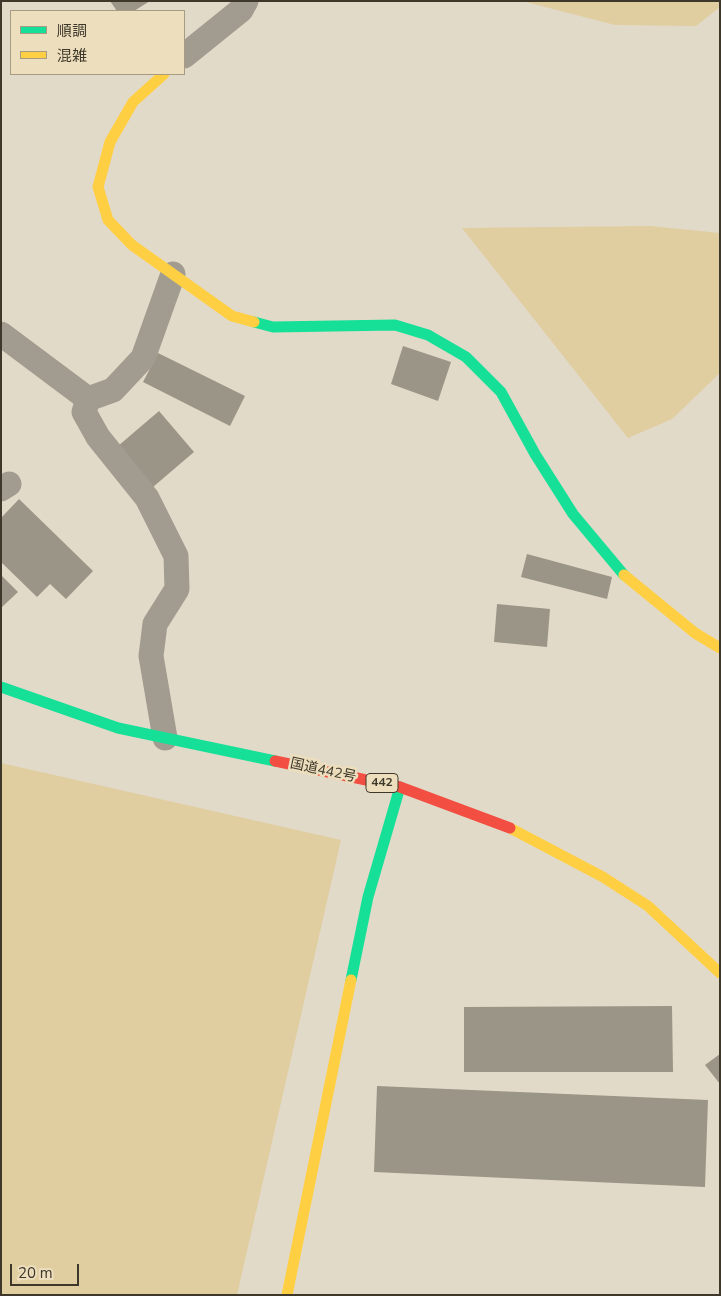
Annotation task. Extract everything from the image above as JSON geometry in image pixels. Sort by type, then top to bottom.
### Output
[{"type":"main road","points":[[163,75],[133,102],[110,142],[98,187],[108,220],[132,245],[232,316],[273,327],[395,324],[428,335],[466,357],[501,392],[535,454],[573,514],[623,574],[695,633],[720,648]]},
{"type":"main road","name":"国道442号","points":[[1,687],[118,728],[400,787],[514,829],[603,877],[648,906],[720,974]]},
{"type":"main road","points":[[287,1295],[368,897],[400,787]]},
{"type":"street","points":[[185,55],[241,10],[246,1]]},
{"type":"street","points":[[88,399],[112,390],[143,358],[173,274]]},
{"type":"street","points":[[1,334],[88,399]]},
{"type":"street","points":[[88,399],[84,412],[98,437],[147,498],[176,556],[177,589],[156,624],[150,656],[165,738]]},
{"type":"shaded area","points":[[522,1],[720,1],[720,7],[696,26],[615,25]]},
{"type":"shaded area","points":[[650,226],[720,233],[720,373],[672,419],[628,438],[462,228]]},
{"type":"shaded area","points":[[1,763],[341,840],[237,1295],[1,1295]]},
{"type":"building","points":[[110,1],[150,1],[136,10],[116,10]]},
{"type":"building","points":[[403,346],[451,362],[438,401],[391,384]]},
{"type":"building","points":[[158,353],[245,396],[230,426],[143,382]]},
{"type":"building","points":[[159,411],[194,452],[153,487],[118,446]]},
{"type":"building","points":[[19,499],[93,571],[66,599],[50,584],[37,597],[1,562],[1,518]]},
{"type":"building","points":[[527,554],[612,577],[607,599],[521,577]]},
{"type":"building","points":[[1,575],[18,592],[1,608]]},
{"type":"building","points":[[497,604],[550,609],[547,647],[494,642]]},
{"type":"building","points":[[672,1006],[673,1072],[464,1072],[464,1007]]},
{"type":"building","points":[[720,1054],[720,1084],[705,1065]]},
{"type":"building","points":[[377,1086],[708,1100],[705,1187],[374,1172]]},
{"type":"traffic: fast","points":[[254,322],[273,327],[395,325],[428,335],[466,357],[501,392],[535,454],[573,514],[624,575]]},
{"type":"traffic: fast","points":[[1,687],[118,728],[275,761]]},
{"type":"traffic: fast","points":[[351,980],[368,897],[400,787]]},
{"type":"traffic: slow","points":[[163,75],[133,102],[110,142],[98,187],[108,220],[132,245],[232,316],[254,322]]},
{"type":"traffic: slow","points":[[624,575],[695,633],[720,648]]},
{"type":"traffic: slow","points":[[510,828],[603,877],[648,906],[720,973]]},
{"type":"traffic: slow","points":[[287,1295],[351,980]]},
{"type":"traffic: jam","points":[[275,761],[400,787],[510,828]]}]
